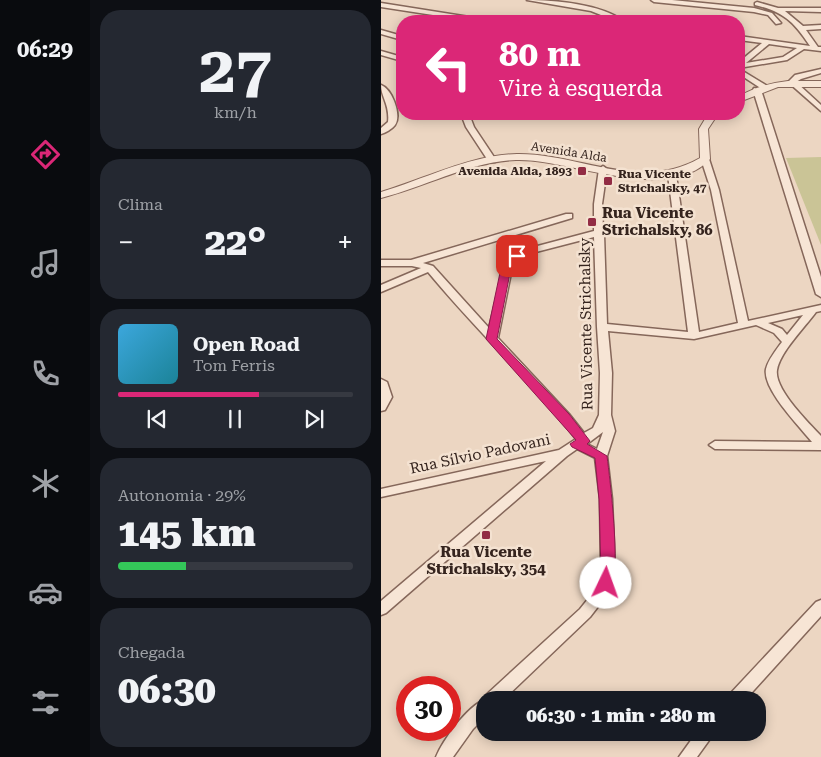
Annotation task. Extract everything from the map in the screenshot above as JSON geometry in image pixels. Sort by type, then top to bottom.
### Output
[{"type":"street","points":[[530,0],[593,9],[607,15]]},
{"type":"street","points":[[654,0],[754,10],[770,14],[778,23]]},
{"type":"street","points":[[718,0],[754,1],[776,8],[793,17],[809,40],[818,49]]},
{"type":"street","points":[[775,0],[776,8]]},
{"type":"street","points":[[381,5],[444,15]]},
{"type":"street","points":[[776,8],[821,10]]},
{"type":"street","points":[[793,17],[821,15]]},
{"type":"street","points":[[802,28],[821,27]]},
{"type":"street","points":[[381,32],[396,36]]},
{"type":"street","points":[[745,39],[818,49]]},
{"type":"street","points":[[809,40],[821,40]]},
{"type":"street","points":[[745,58],[749,53],[768,42]]},
{"type":"street","points":[[745,64],[785,59],[801,48]]},
{"type":"street","points":[[381,53],[396,57]]},
{"type":"street","points":[[792,82],[798,77],[821,71]]},
{"type":"street","points":[[745,76],[761,89],[821,294]]},
{"type":"street","points":[[792,82],[821,108]]},
{"type":"street","points":[[745,96],[761,89],[792,82],[821,84]]},
{"type":"street","points":[[381,87],[387,94],[393,116],[392,123],[381,132]]},
{"type":"street","points":[[467,120],[492,160]]},
{"type":"street","points":[[707,120],[703,133],[705,159],[715,190],[744,326]]},
{"type":"street","name":"Avenida Alda","points":[[381,195],[492,160],[538,158],[642,175],[672,174],[687,171],[705,159]]},
{"type":"street","name":"Rua Vicente Strichalsky","points":[[580,443],[598,430],[605,415],[606,373],[602,327],[601,232],[598,204],[603,169]]},
{"type":"street","points":[[672,174],[694,336]]},
{"type":"street","points":[[412,263],[569,216]]},
{"type":"street","points":[[492,339],[509,261],[533,250],[601,232]]},
{"type":"street","points":[[381,263],[412,263],[430,268],[492,339],[565,417],[580,443],[601,456]]},
{"type":"street","points":[[381,289],[430,268]]},
{"type":"street","points":[[602,327],[694,336],[817,309]]},
{"type":"street","points":[[817,309],[775,361],[771,372],[775,388],[821,445]]},
{"type":"street","points":[[757,322],[778,331],[789,342]]},
{"type":"street","points":[[381,382],[386,397],[381,407]]},
{"type":"street","points":[[502,691],[585,613],[603,591],[608,572],[606,499],[601,456],[609,432],[605,415]]},
{"type":"street","name":"Rua Sílvio Padovani","points":[[381,493],[563,453],[580,443]]},
{"type":"street","points":[[715,446],[821,445]]},
{"type":"street","points":[[381,609],[563,453]]},
{"type":"street","points":[[743,691],[821,606]]},
{"type":"street","points":[[444,757],[467,724],[476,716]]},
{"type":"street","points":[[687,757],[700,741]]},
{"type":"shaded area","points":[[821,157],[821,245],[786,158]]},
{"type":"place","name":"Avenida Alda, 1893","points":[[582,171]]},
{"type":"place","name":"Rua Vicente Strichalsky, 47","points":[[608,181]]},
{"type":"place","name":"Rua Vicente Strichalsky, 86","points":[[592,222]]},
{"type":"place","name":"Rua Vicente Strichalsky, 354","points":[[486,535]]},
{"type":"route","points":[[517,256],[509,261],[506,268],[492,339],[565,417],[584,441],[577,444],[601,456],[606,499],[608,572],[606,583]]}]
